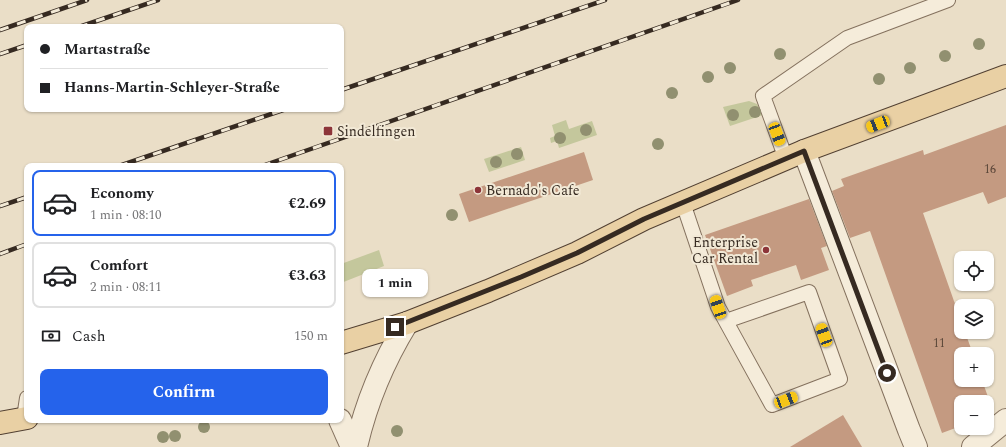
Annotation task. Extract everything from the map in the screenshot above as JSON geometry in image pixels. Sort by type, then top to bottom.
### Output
[{"type":"main road","points":[[344,342],[407,323],[577,253],[644,219],[795,155],[1006,76]]},
{"type":"main road","points":[[0,423],[24,413]]},
{"type":"street","points":[[795,155],[916,447]]},
{"type":"street","points":[[356,447],[364,412],[392,348],[407,323]]},
{"type":"street","points":[[973,447],[1006,420]]},
{"type":"street","points":[[341,423],[352,447]]},
{"type":"lane","points":[[795,155],[763,96],[847,38],[948,0]]},
{"type":"lane","points":[[683,203],[718,307],[726,322],[772,405],[840,379],[809,292],[726,322]]},
{"type":"green space","points":[[749,101],[757,104],[763,115],[730,126],[723,107]]},
{"type":"green space","points":[[566,120],[569,129],[592,121],[597,135],[559,148],[557,141],[551,143],[550,138],[555,136],[552,125]]},
{"type":"green space","points":[[521,147],[525,160],[489,172],[484,159]]},
{"type":"green space","points":[[379,250],[384,266],[344,282],[344,263]]},
{"type":"building","points":[[1006,125],[1006,197],[988,204],[983,192],[923,213],[954,301],[954,339],[968,339],[970,347],[954,347],[954,387],[984,387],[987,395],[954,395],[954,429],[942,433],[870,231],[850,238],[832,191],[844,186],[841,179],[923,150],[924,155]]},
{"type":"building","points":[[584,152],[593,180],[469,222],[459,194]]},
{"type":"building","name":"Enterprise Car Rental","points":[[809,199],[827,246],[821,248],[829,270],[801,280],[796,265],[751,280],[753,286],[727,296],[705,235]]},
{"type":"building","points":[[843,415],[862,447],[790,447]]},
{"type":"railway","points":[[0,30],[87,0]]},
{"type":"railway","points":[[88,24],[158,0]]},
{"type":"railway","points":[[344,89],[605,0]]},
{"type":"railway","points":[[271,163],[738,0]]},
{"type":"railway","points":[[0,54],[24,46]]},
{"type":"railway","points":[[128,163],[277,112]]},
{"type":"railway","points":[[0,206],[24,198]]},
{"type":"railway","points":[[0,254],[24,245]]},
{"type":"place","name":"Sindelfingen","points":[[328,131]]},
{"type":"place","name":"Bernado's Cafe","points":[[478,190]]},
{"type":"place","name":"Enterprise Car Rental","points":[[766,250]]},
{"type":"route","points":[[395,327],[439,311],[577,253],[644,219],[735,182],[804,151],[887,373]]}]
